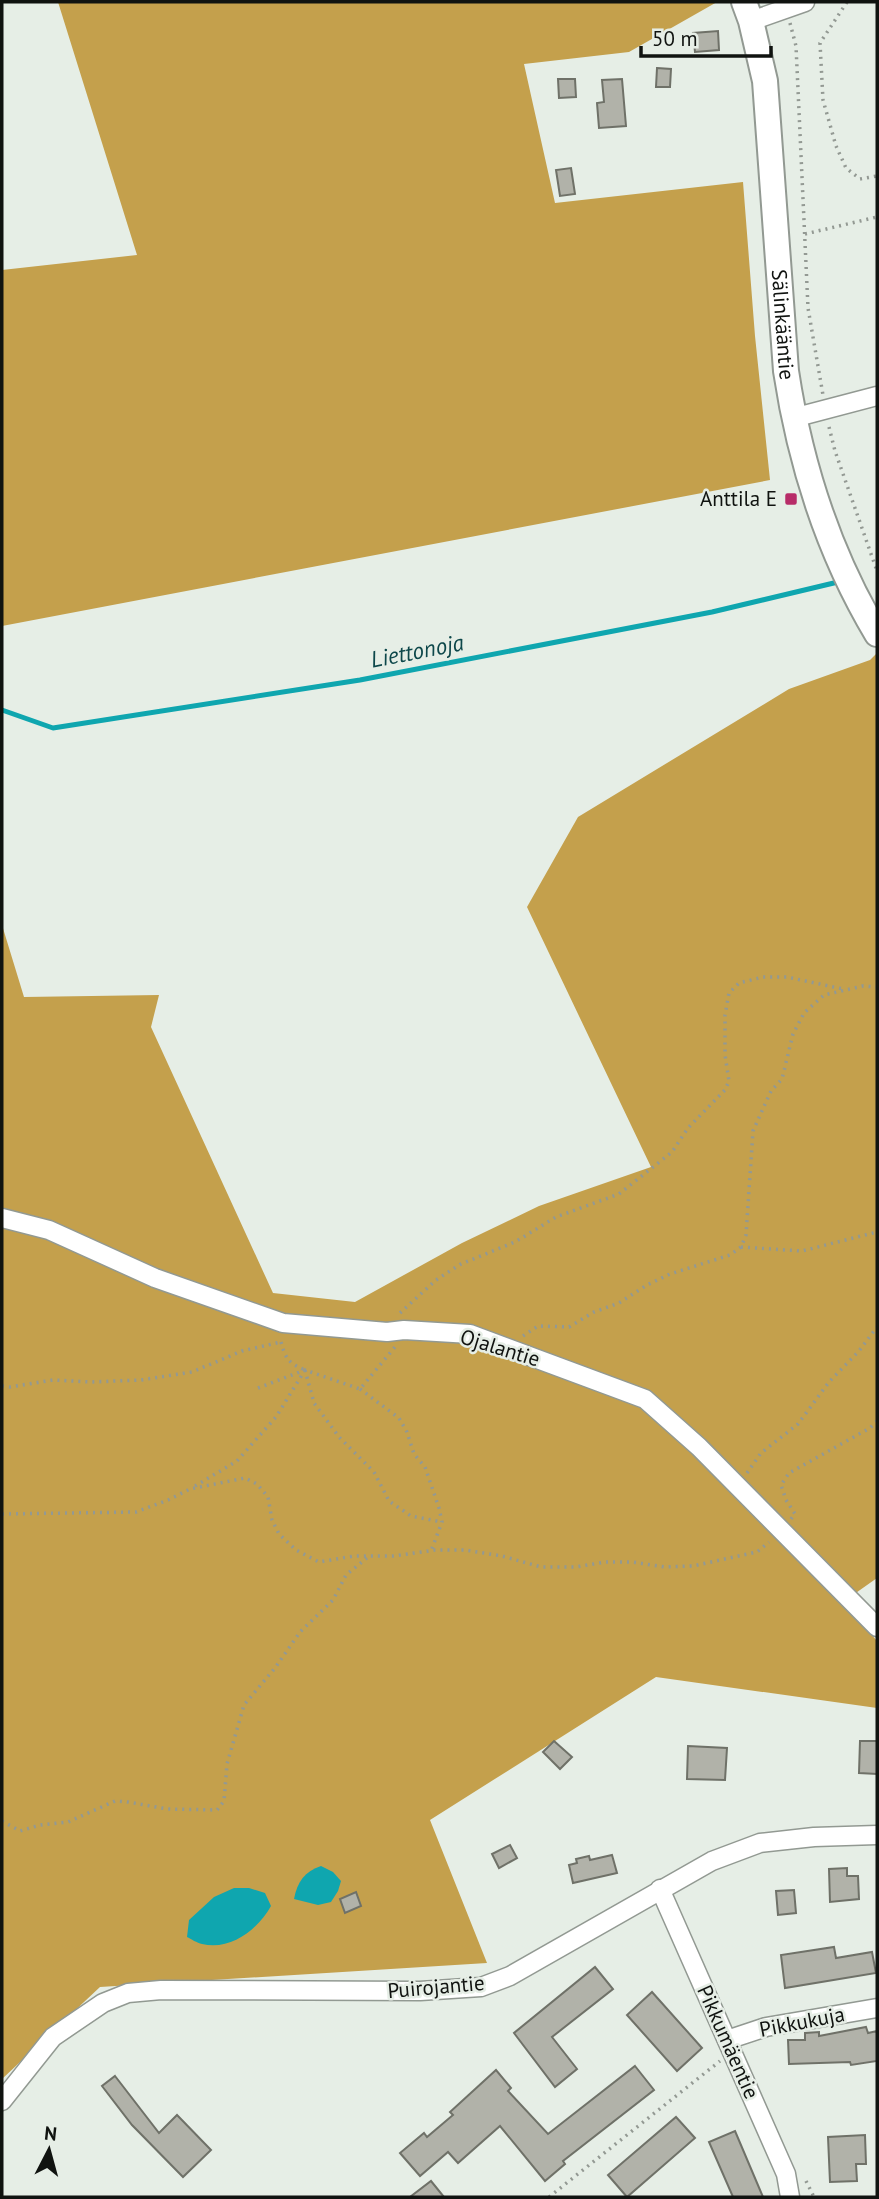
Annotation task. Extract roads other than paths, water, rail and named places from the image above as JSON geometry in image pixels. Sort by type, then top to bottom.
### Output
[{"type":"street","points":[[748,11],[787,9],[805,2]]},
{"type":"street","name":"Sälinkääntie","points":[[748,11],[765,81],[786,371],[793,418],[803,461],[831,540],[871,609],[877,634]]},
{"type":"street","points":[[793,418],[877,396]]},
{"type":"street","name":"Ojalantie","points":[[2,1218],[49,1230],[155,1278],[283,1323],[470,1334],[645,1399],[699,1447],[877,1627]]},
{"type":"street","name":"Puirojantie","points":[[2,2101],[53,2037],[103,2003],[128,1993],[160,1990],[420,1991],[481,1987],[510,1976],[712,1861],[760,1843],[814,1836],[877,1835]]},
{"type":"street","name":"Pikkumäentie","points":[[660,1889],[786,2174],[790,2197]]},
{"type":"street","name":"Pikkukuja","points":[[729,2046],[765,2027],[877,2008]]},
{"type":"water","points":[[321,1866],[333,1872],[341,1881],[331,1902],[318,1905],[294,1899],[303,1878]]},
{"type":"water","points":[[234,1888],[249,1888],[265,1893],[271,1906],[259,1923],[242,1936],[223,1944],[202,1944],[187,1937],[189,1920],[214,1897]]},
{"type":"waterway","name":"Liettonoja","points":[[2,710],[53,728],[360,680],[712,612],[838,582]]},
{"type":"place","name":"Anttila E","points":[[791,499]]}]
